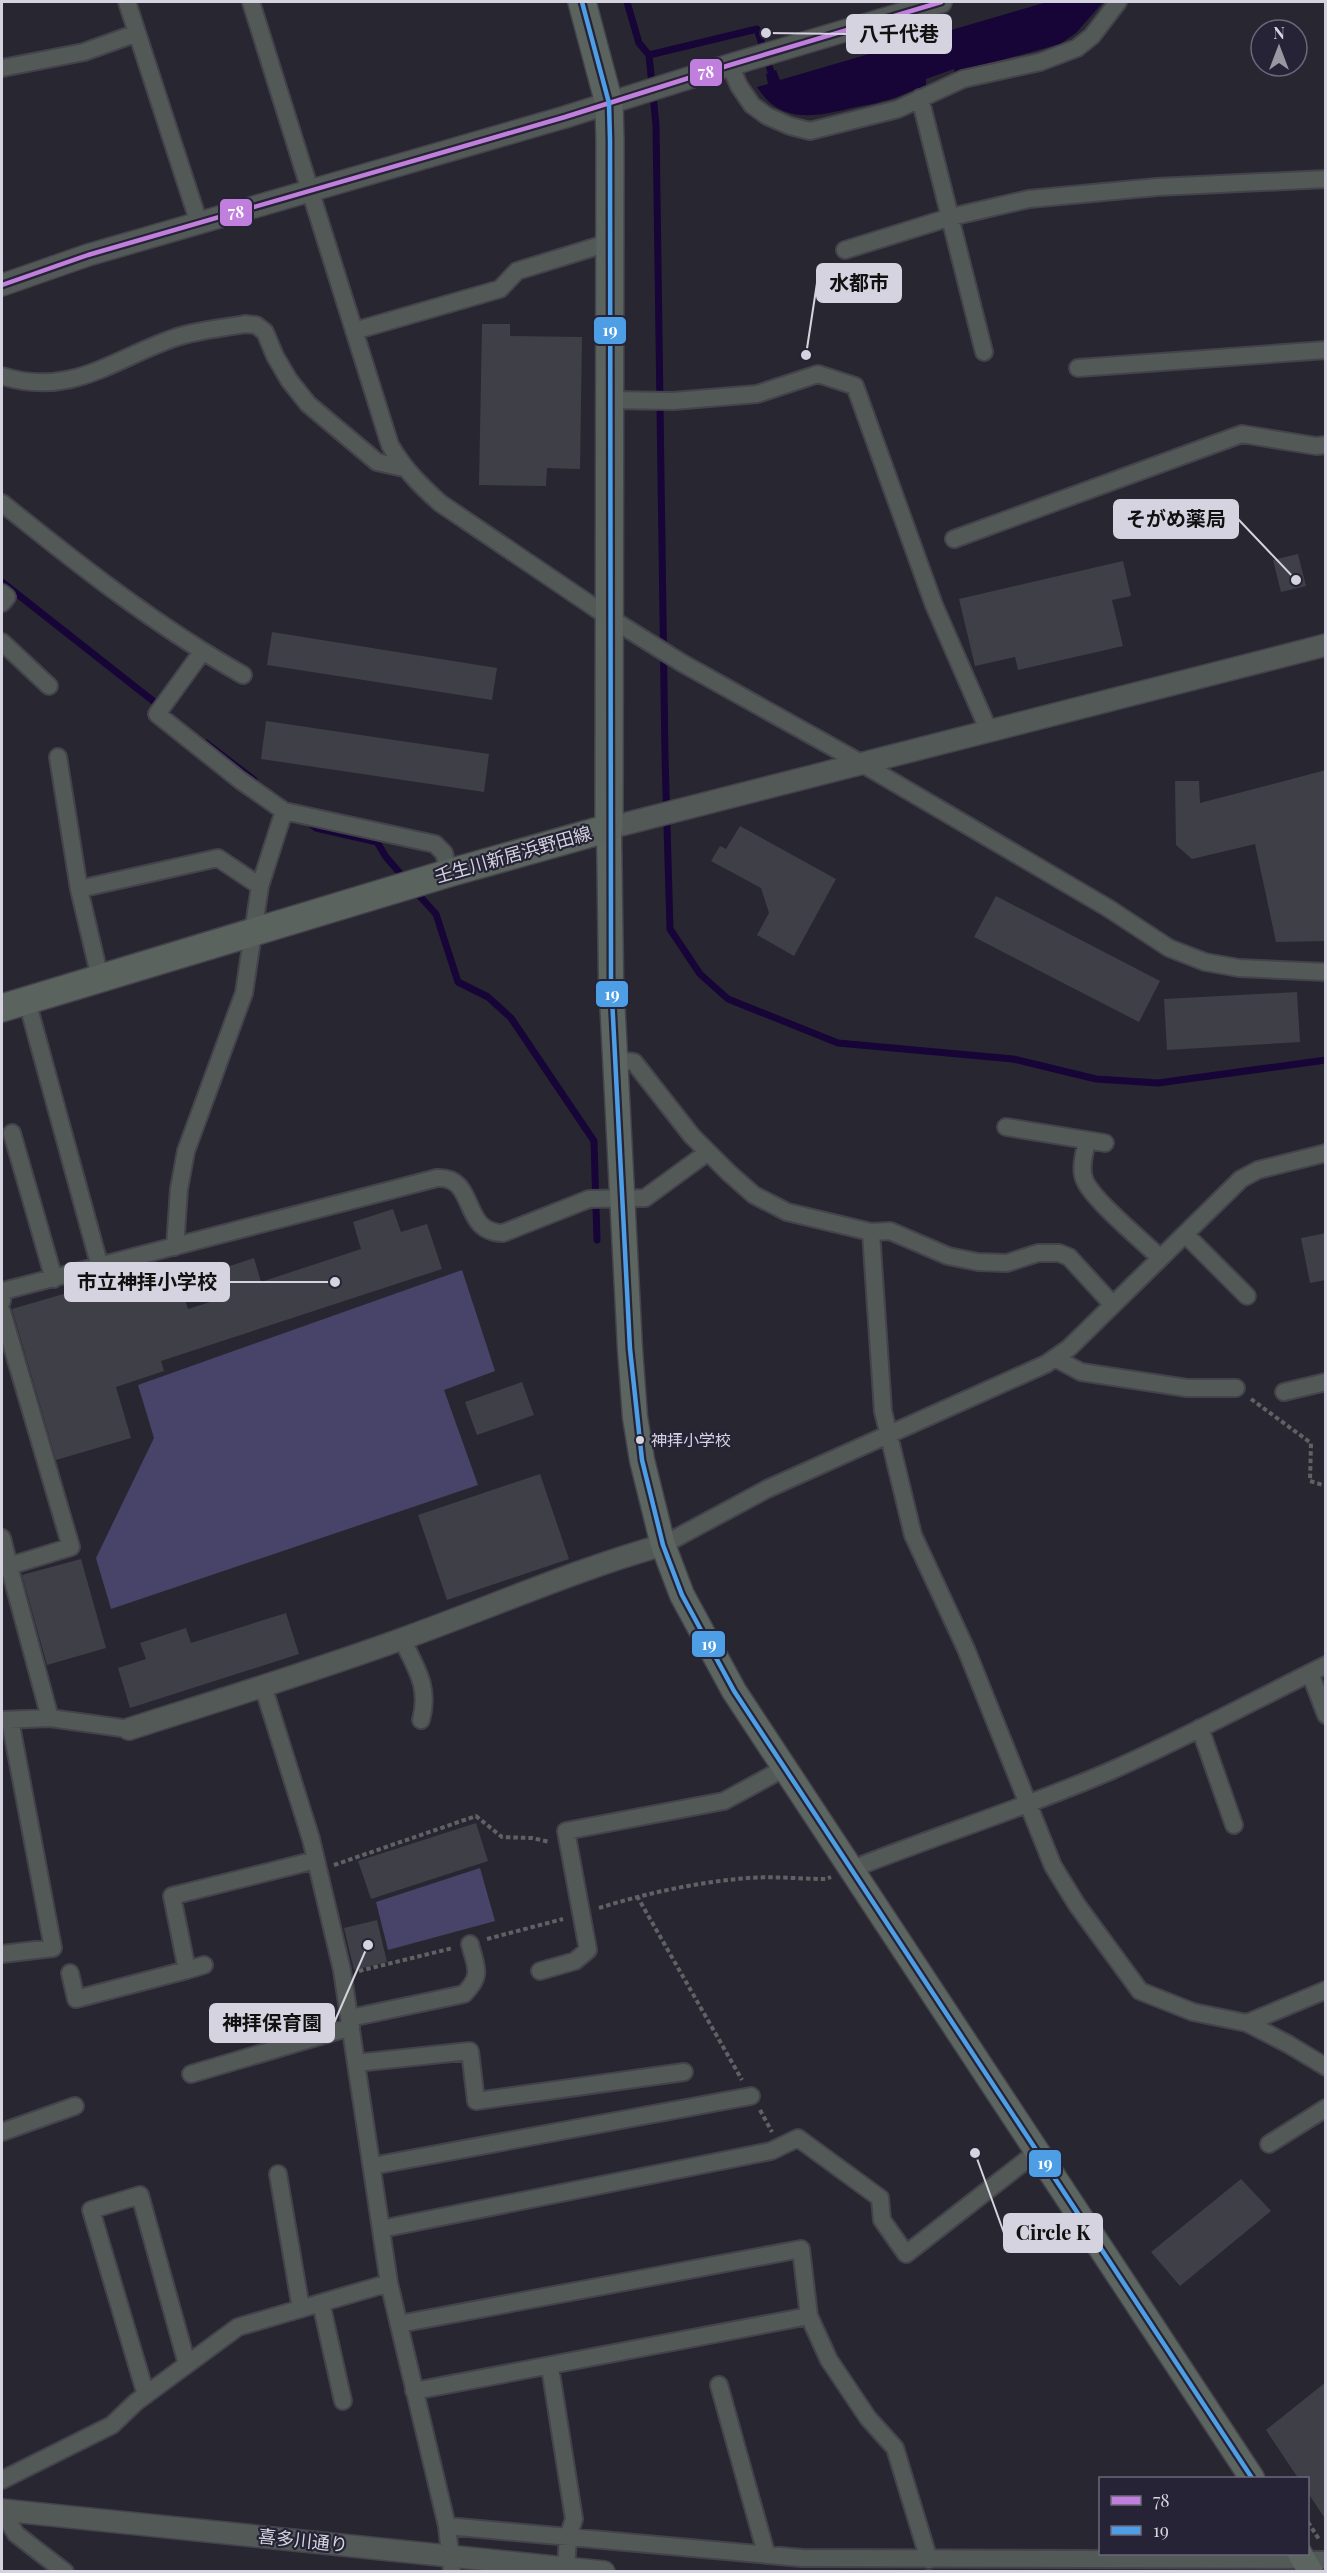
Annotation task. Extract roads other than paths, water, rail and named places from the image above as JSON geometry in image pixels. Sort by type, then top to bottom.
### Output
[{"type":"main road","name":"壬生川新居浜野田線","points":[[14,1004],[449,873],[609,828],[611,242],[609,103],[602,68],[582,2]]},
{"type":"main road","points":[[609,828],[611,978],[635,1417],[642,1460],[663,1545],[682,1595],[734,1691],[1251,2477]]},
{"type":"street","points":[[127,2],[199,223]]},
{"type":"street","points":[[251,2],[390,445],[404,468],[440,503],[610,618],[682,663],[861,763],[1108,908],[1169,948],[1205,962],[1239,968],[1326,972]]},
{"type":"street","points":[[2,285],[88,255],[609,103],[941,2]]},
{"type":"street","points":[[730,65],[739,86],[752,105],[790,126],[810,131],[898,109],[963,79],[1040,62],[1077,48],[1092,36],[1118,2]]},
{"type":"street","points":[[2,68],[84,52],[137,33]]},
{"type":"street","points":[[920,98],[984,352]]},
{"type":"street","points":[[845,250],[951,218],[1029,199],[1157,187],[1326,179]]},
{"type":"street","points":[[354,331],[500,289],[517,271],[611,242]]},
{"type":"street","points":[[2,376],[39,383],[67,382],[95,374],[178,337],[245,324],[256,325],[265,332],[275,356],[308,404],[378,462],[404,468]]},
{"type":"street","points":[[1078,368],[1326,350]]},
{"type":"street","points":[[611,400],[673,401],[757,394],[818,374],[855,386],[934,605],[988,729]]},
{"type":"street","points":[[954,539],[1242,434],[1316,446],[1326,445]]},
{"type":"street","points":[[2,503],[98,580],[202,652],[243,675]]},
{"type":"street","points":[[2,593],[7,597],[2,603]]},
{"type":"street","points":[[2,642],[49,686]]},
{"type":"street","points":[[609,828],[988,729],[1326,645]]},
{"type":"street","points":[[202,652],[157,714],[240,780],[284,811],[435,844],[444,853],[449,873]]},
{"type":"street","points":[[58,757],[79,889],[100,978]]},
{"type":"street","points":[[175,1247],[179,1189],[186,1150],[244,993],[260,886],[284,811]]},
{"type":"street","points":[[79,889],[218,858],[260,886]]},
{"type":"street","points":[[14,1004],[100,1267]]},
{"type":"street","points":[[616,1060],[634,1062],[692,1136],[708,1152],[754,1195],[786,1212],[872,1232],[890,1231],[948,1256],[978,1262],[1007,1263],[1038,1253],[1059,1253],[1069,1257],[1113,1305]]},
{"type":"street","points":[[1006,1127],[1105,1143]]},
{"type":"street","points":[[12,1133],[54,1279]]},
{"type":"street","points":[[1087,1140],[1082,1167],[1084,1180],[1094,1194],[1160,1258]]},
{"type":"street","points":[[2,1294],[445,1177],[456,1182],[463,1190],[477,1222],[491,1233],[503,1233],[589,1199],[645,1198],[708,1152]]},
{"type":"street","points":[[2,1954],[53,1948],[6,1720],[50,1718],[129,1730],[402,1639],[620,1557],[663,1545],[767,1489],[1046,1364],[1069,1348],[1241,1179],[1258,1170],[1326,1153]]},
{"type":"street","points":[[872,1232],[880,1385],[889,1434],[919,1552],[966,1649],[1053,1866],[1064,1886],[1140,1991],[1192,2012],[1248,2023],[1326,2067]]},
{"type":"street","points":[[1185,1234],[1247,1296]]},
{"type":"street","points":[[2,1312],[71,1547],[9,1566]]},
{"type":"street","points":[[1055,1358],[1081,1372],[1187,1389],[1236,1388]]},
{"type":"street","points":[[1284,1392],[1326,1382]]},
{"type":"street","points":[[2,1539],[50,1718]]},
{"type":"street","points":[[402,1639],[423,1683],[425,1703],[421,1720]]},
{"type":"street","points":[[852,1869],[1107,1772],[1326,1665]]},
{"type":"street","points":[[1310,1673],[1326,1715]]},
{"type":"street","points":[[263,1686],[318,1865],[342,1970],[389,2283],[447,2526],[451,2564]]},
{"type":"street","points":[[1200,1728],[1234,1825]]},
{"type":"street","points":[[540,1971],[575,1961],[588,1950],[566,1831],[724,1801],[785,1768]]},
{"type":"street","points":[[187,1970],[172,1896],[318,1865]]},
{"type":"street","points":[[191,2074],[350,2022],[464,1994],[474,1984],[478,1975],[470,1944]]},
{"type":"street","points":[[70,1973],[76,1999],[204,1965]]},
{"type":"street","points":[[1248,2023],[1326,1990]]},
{"type":"street","points":[[356,2062],[470,2051],[476,2101],[684,2072]]},
{"type":"street","points":[[372,2166],[752,2096]]},
{"type":"street","points":[[2,2132],[75,2106]]},
{"type":"street","points":[[1269,2144],[1326,2108]]},
{"type":"street","points":[[381,2229],[760,2153],[798,2138],[880,2198],[882,2220],[906,2254],[1038,2151]]},
{"type":"street","points":[[278,2174],[301,2309]]},
{"type":"street","points":[[146,2395],[92,2210],[140,2195],[187,2364]]},
{"type":"street","points":[[399,2324],[801,2249],[809,2316],[829,2360],[868,2418],[895,2448],[929,2560]]},
{"type":"street","points":[[2,2480],[112,2425],[146,2395],[238,2326],[389,2283]]},
{"type":"street","points":[[321,2303],[343,2401]]},
{"type":"street","points":[[414,2391],[809,2316]]},
{"type":"street","points":[[550,2367],[574,2519],[568,2537],[566,2568]]},
{"type":"street","points":[[719,2385],[766,2553]]},
{"type":"street","points":[[2,2510],[16,2534],[65,2571]]},
{"type":"street","name":"喜多川通り","points":[[2,2510],[451,2564],[604,2571]]},
{"type":"street","points":[[447,2526],[802,2558],[1310,2561]]},
{"type":"waterway","points":[[627,2],[639,43],[649,55],[656,125],[665,756],[670,929],[700,974],[728,999],[838,1043],[1013,1059],[1096,1079],[1158,1083],[1326,1060]]},
{"type":"waterway","points":[[649,55],[757,29],[774,81]]},
{"type":"waterway","points":[[2,582],[162,708]]},
{"type":"waterway","points":[[206,743],[254,780]]},
{"type":"waterway","points":[[308,822],[316,828],[377,842],[386,857],[406,880]]},
{"type":"waterway","points":[[415,891],[436,914],[458,982],[488,997],[511,1018],[594,1141],[597,1240]]},
{"type":"place","name":"八千代巷","points":[[766,33]]},
{"type":"place","name":"水都市","points":[[806,355]]},
{"type":"place","name":"そがめ薬局","points":[[1296,580]]},
{"type":"place","name":"市立神拝小学校","points":[[335,1282]]},
{"type":"place","name":"神拝小学校","points":[[640,1440]]},
{"type":"place","name":"神拝保育園","points":[[368,1945]]},
{"type":"place","name":"Circle K","points":[[975,2153]]}]
